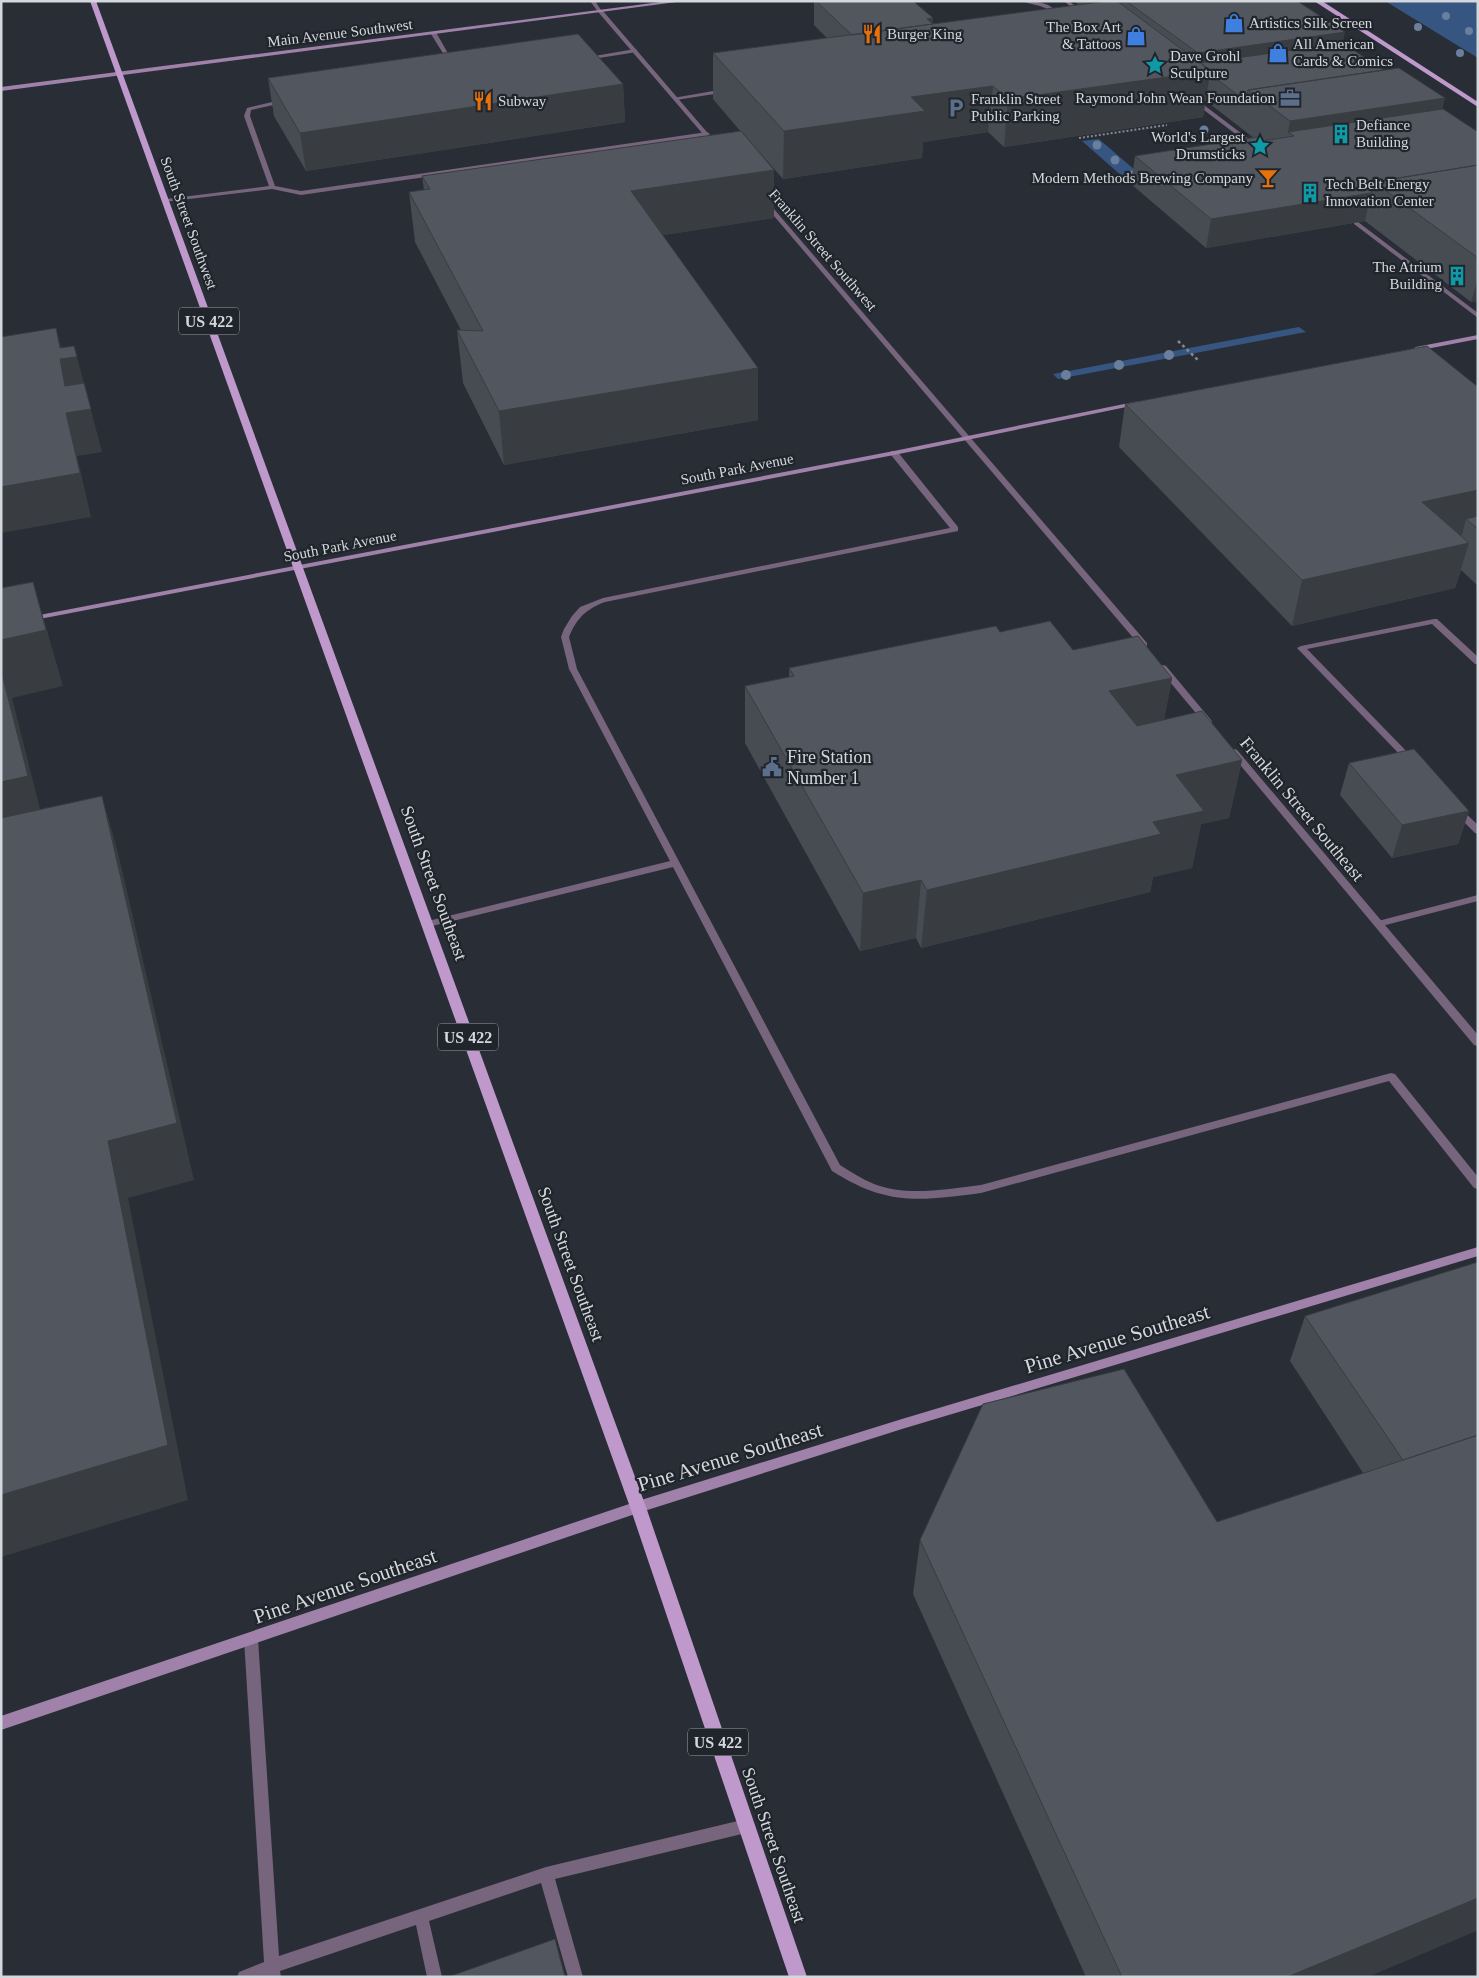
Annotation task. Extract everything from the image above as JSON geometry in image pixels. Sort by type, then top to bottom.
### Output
[{"type":"main road","name":"South Street Southwest","points":[[93,1],[299,568]]},
{"type":"main road","points":[[1317,1],[1478,105]]},
{"type":"main road","name":"South Street Southeast","points":[[299,568],[638,1507],[798,1977]]},
{"type":"street","points":[[592,1],[719,148]]},
{"type":"street","name":"Main Avenue Southwest","points":[[1,90],[682,1]]},
{"type":"street","points":[[1024,1],[1052,10],[1058,18],[1054,23]]},
{"type":"street","points":[[1066,1],[1089,19]]},
{"type":"street","points":[[434,34],[455,68]]},
{"type":"street","points":[[576,59],[635,51]]},
{"type":"street","points":[[676,98],[731,91]]},
{"type":"street","points":[[1188,95],[1263,152]]},
{"type":"street","points":[[272,187],[247,116],[249,109],[291,100]]},
{"type":"street","points":[[166,201],[272,187],[301,193],[706,134]]},
{"type":"street","name":"Franklin Street Southwest","points":[[761,198],[967,436]]},
{"type":"street","points":[[1356,223],[1478,316]]},
{"type":"street","points":[[1409,350],[1478,337]]},
{"type":"street","name":"South Park Avenue","points":[[20,621],[894,453],[967,436],[1144,402]]},
{"type":"street","points":[[967,436],[1149,652]]},
{"type":"street","points":[[894,453],[955,529],[604,600],[585,606],[574,617],[565,637],[573,669],[836,1168],[855,1182],[886,1193],[924,1196],[981,1189],[1391,1077],[1478,1184]]},
{"type":"street","points":[[1417,768],[1301,648],[1434,622],[1478,662]]},
{"type":"street","points":[[1155,659],[1212,727]]},
{"type":"street","name":"Franklin Street Southeast","points":[[1225,742],[1478,1042]]},
{"type":"street","points":[[1451,803],[1478,831]]},
{"type":"street","points":[[428,924],[675,863]]},
{"type":"street","points":[[1378,924],[1478,898]]},
{"type":"street","name":"Pine Avenue Southeast","points":[[1,1723],[638,1507],[902,1424],[1478,1251]]},
{"type":"street","points":[[251,1639],[273,1972]]},
{"type":"street","points":[[244,1977],[273,1972],[421,1917],[546,1874],[746,1826]]},
{"type":"street","points":[[546,1874],[576,1977]]},
{"type":"street","points":[[421,1917],[435,1977]]},
{"type":"path","points":[[1079,138],[1217,117]]},
{"type":"path","points":[[1178,342],[1199,361]]},
{"type":"shaded area","points":[[1385,1],[1478,1],[1478,58]]},
{"type":"shaded area","points":[[1099,139],[1144,178],[1131,184],[1082,141]]},
{"type":"shaded area","points":[[1299,327],[1306,332],[1058,379],[1053,374]]},
{"type":"building","points":[[816,1],[913,1],[933,18],[927,19],[933,24],[852,35]]},
{"type":"building","points":[[1117,1],[1211,71],[1008,99],[993,86],[911,97],[925,111],[784,131],[713,53]]},
{"type":"building","points":[[1126,1],[1297,1],[1345,32],[1198,53]]},
{"type":"building","points":[[578,34],[623,84],[300,133],[268,78]]},
{"type":"building","points":[[1343,43],[1383,70],[1248,90],[1246,101],[1210,74],[1211,71],[1201,63]]},
{"type":"building","points":[[1399,68],[1445,98],[1290,121],[1248,90]]},
{"type":"building","points":[[1443,109],[1478,132],[1478,165],[1374,182],[1371,193],[1211,219],[1135,156],[1257,137],[1262,141],[1294,136],[1288,132]]},
{"type":"building","points":[[741,131],[774,170],[631,191],[758,368],[499,411],[457,330],[483,331],[409,192],[430,189],[422,176]]},
{"type":"building","points":[[1478,165],[1478,258],[1374,182]]},
{"type":"building","points":[[56,328],[60,348],[74,346],[77,357],[60,359],[65,386],[84,383],[91,409],[66,413],[80,473],[1,487],[1,337]]},
{"type":"building","points":[[1427,346],[1478,387],[1478,490],[1422,502],[1469,543],[1302,580],[1125,404]]},
{"type":"building","points":[[1478,516],[1478,529],[1466,519]]},
{"type":"building","points":[[33,582],[46,630],[1,640],[1,588]]},
{"type":"building","points":[[1050,621],[1073,650],[1138,636],[1172,678],[1109,691],[1137,726],[1202,711],[1242,760],[1176,775],[1204,811],[1153,822],[1161,834],[927,890],[921,880],[863,893],[745,686],[794,676],[789,668],[996,626],[1000,632]]},
{"type":"building","points":[[1,670],[28,776],[1,782]]},
{"type":"building","points":[[1414,749],[1469,811],[1402,825],[1349,763]]},
{"type":"building","points":[[102,796],[177,1123],[108,1141],[168,1445],[1,1495],[1,818]]},
{"type":"building","points":[[1478,1262],[1478,1435],[1403,1460],[1305,1316]]},
{"type":"building","points":[[1124,1369],[1217,1522],[1478,1435],[1478,1898],[1287,1977],[1122,1977],[920,1540],[983,1404]]},
{"type":"building","points":[[555,1939],[565,1977],[448,1977]]},
{"type":"place","name":"Artistics Silk Screen","points":[[1234,23]]},
{"type":"place","name":"Burger King","points":[[872,34]]},
{"type":"place","name":"The Box Art & Tattoos","points":[[1136,36]]},
{"type":"place","name":"All American Cards & Comics","points":[[1278,53]]},
{"type":"place","name":"Dave Grohl Sculpture","points":[[1155,65]]},
{"type":"place","name":"Raymond John Wean Foundation","points":[[1290,98]]},
{"type":"place","name":"Subway","points":[[483,101]]},
{"type":"place","name":"Franklin Street Public Parking","points":[[956,108]]},
{"type":"place","name":"Defiance Building","points":[[1341,134]]},
{"type":"place","name":"World's Largest Drumsticks","points":[[1260,146]]},
{"type":"place","name":"Modern Methods Brewing Company","points":[[1268,178]]},
{"type":"place","name":"Tech Belt Energy Innovation Center","points":[[1310,193]]},
{"type":"place","name":"The Atrium Building","points":[[1457,276]]},
{"type":"place","name":"Fire Station Number 1","points":[[772,767]]}]
